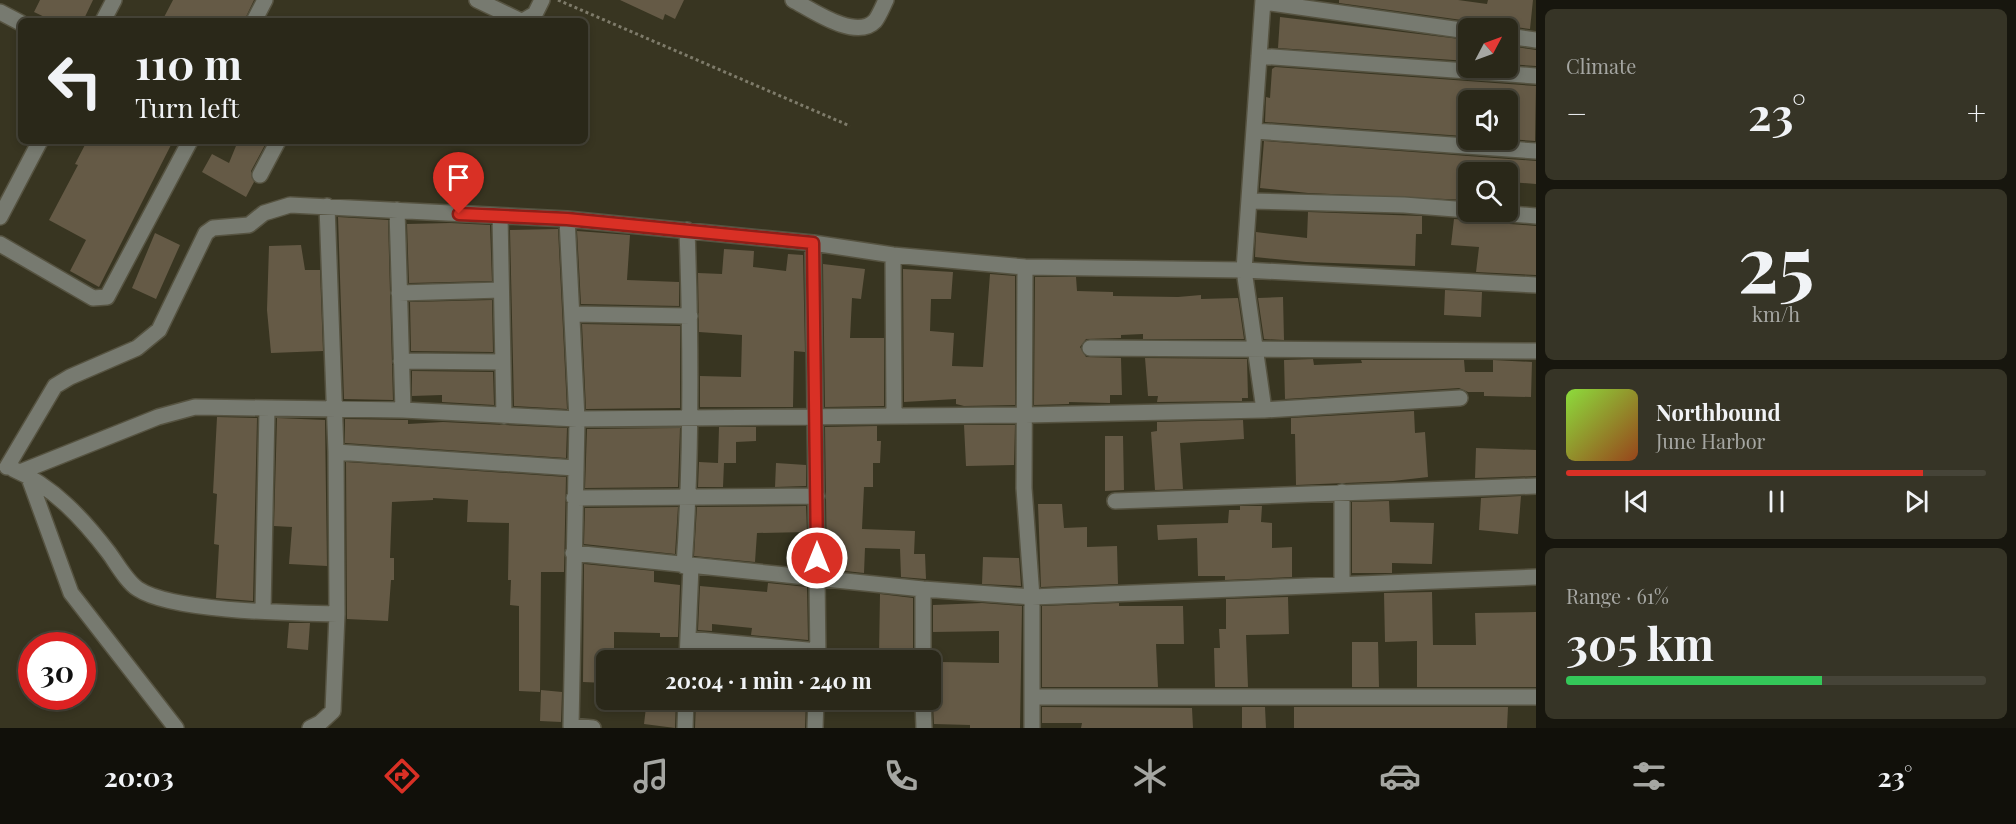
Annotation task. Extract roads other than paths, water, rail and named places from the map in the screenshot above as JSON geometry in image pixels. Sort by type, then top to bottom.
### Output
[{"type":"street","points":[[105,18],[114,0]]},
{"type":"street","points":[[256,18],[265,0]]},
{"type":"street","points":[[477,0],[516,18]]},
{"type":"street","points":[[528,18],[535,14],[542,0]]},
{"type":"street","points":[[792,0],[843,26],[855,29],[864,28],[875,21],[886,0]]},
{"type":"street","points":[[1264,410],[1244,270],[1263,1],[1458,30]]},
{"type":"street","points":[[0,12],[18,21]]},
{"type":"street","points":[[1518,37],[1536,40]]},
{"type":"street","points":[[1259,56],[1536,76]]},
{"type":"street","points":[[1254,131],[1536,151]]},
{"type":"street","points":[[0,218],[38,144]]},
{"type":"street","points":[[0,244],[93,298],[107,297],[188,144]]},
{"type":"street","points":[[260,175],[276,144]]},
{"type":"street","points":[[1249,201],[1404,205],[1458,209]]},
{"type":"street","points":[[14,470],[55,387],[70,376],[137,348],[159,330],[206,233],[213,228],[249,225],[264,213],[278,207],[327,206],[567,219],[813,243],[893,255],[1025,267],[1244,270],[1536,285]]},
{"type":"street","points":[[310,728],[320,723],[333,711],[338,614],[336,452],[327,206]]},
{"type":"street","points":[[397,210],[403,410]]},
{"type":"street","points":[[1518,215],[1536,216]]},
{"type":"street","points":[[500,216],[504,416]]},
{"type":"street","points":[[567,219],[577,419],[571,727],[593,728]]},
{"type":"street","points":[[687,230],[690,316],[687,650]]},
{"type":"street","points":[[813,243],[818,650]]},
{"type":"street","points":[[893,255],[894,415]]},
{"type":"street","points":[[1025,267],[1024,488],[1032,597],[1032,728]]},
{"type":"street","points":[[399,293],[501,290]]},
{"type":"street","points":[[572,314],[690,316]]},
{"type":"street","points":[[1090,348],[1536,351]]},
{"type":"street","points":[[401,361],[503,362]]},
{"type":"street","points":[[14,470],[158,417],[195,406],[403,410],[577,419],[1025,415],[1264,410],[1460,398]]},
{"type":"street","points":[[263,612],[267,408]]},
{"type":"street","points":[[336,452],[575,468]]},
{"type":"street","points":[[14,470],[57,497],[88,526],[136,588],[159,599],[263,612],[338,614]]},
{"type":"street","points":[[14,470],[71,593],[176,728]]},
{"type":"street","points":[[1115,501],[1536,486]]},
{"type":"street","points":[[1342,492],[1342,584]]},
{"type":"street","points":[[574,498],[817,496]]},
{"type":"street","points":[[573,553],[688,566],[1032,597],[1536,577]]},
{"type":"street","points":[[922,588],[923,650]]},
{"type":"street","points":[[688,639],[777,650]]},
{"type":"street","points":[[1032,698],[1536,697]]},
{"type":"street","points":[[686,710],[686,728]]},
{"type":"street","points":[[815,728],[816,710]]},
{"type":"street","points":[[923,710],[924,728]]}]
